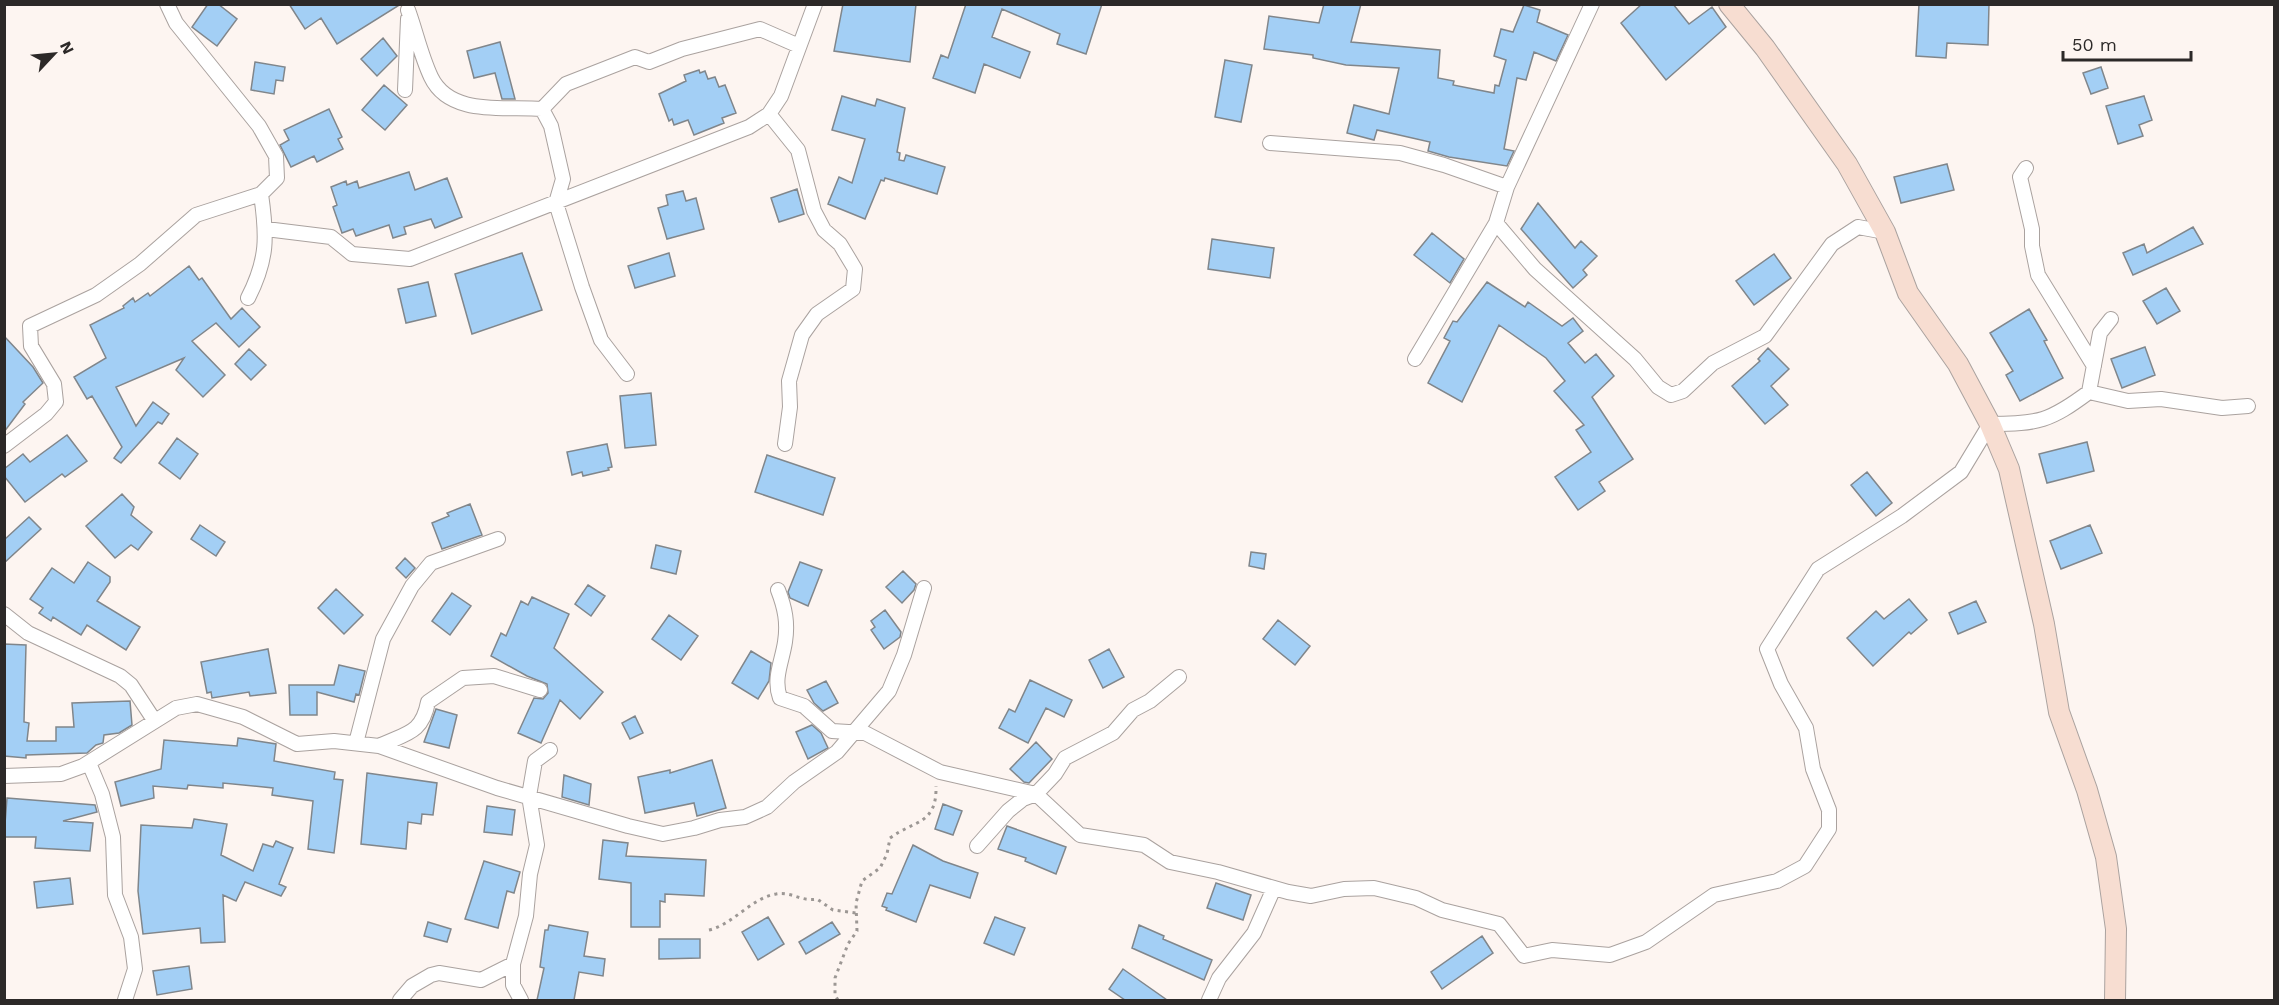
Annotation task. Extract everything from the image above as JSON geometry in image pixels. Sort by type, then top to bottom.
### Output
[{"type":"street","points":[[4,446],[46,414],[56,402],[54,384],[30,346],[30,326],[96,295],[140,264],[196,215],[261,194],[277,178],[276,156],[259,126],[176,23],[167,4]]},
{"type":"street","points":[[266,229],[331,237],[352,254],[410,259],[738,131],[769,114],[781,96],[815,4]]},
{"type":"street","points":[[1415,359],[1496,223],[1507,187],[1592,4]]},
{"type":"street","points":[[1729,4],[1765,48],[1847,164],[1885,232],[1908,293],[1958,364],[1990,424],[2009,469],[2022,517],[2058,712],[2088,790],[2106,857],[2116,929],[2115,1000]]},
{"type":"street","points":[[408,7],[432,79],[449,98],[467,105],[542,109],[566,84],[635,57],[649,62],[682,49],[760,29],[800,46]]},
{"type":"street","points":[[405,90],[408,7]]},
{"type":"street","points":[[542,109],[551,126],[564,179],[556,203],[601,340],[627,374]]},
{"type":"street","points":[[769,114],[798,150],[814,211],[824,230],[840,244],[855,269],[853,289],[817,314],[806,328],[798,345],[789,381],[790,407],[786,444]]},
{"type":"street","points":[[1270,143],[1400,153],[1444,165],[1507,187]]},
{"type":"street","points":[[2026,168],[2020,177],[2032,229],[2032,246],[2038,275],[2094,366]]},
{"type":"street","points":[[248,298],[261,273],[266,252],[266,229],[261,194]]},
{"type":"street","points":[[1496,223],[1535,269],[1635,359],[1658,387],[1671,395],[1683,391],[1713,363],[1765,336],[1832,244],[1858,228],[1885,232]]},
{"type":"street","points":[[1990,424],[2030,424],[2062,412],[2089,392],[2100,333],[2111,319]]},
{"type":"street","points":[[2089,392],[2128,401],[2160,399],[2222,408],[2248,406]]},
{"type":"street","points":[[778,590],[786,610],[786,632],[776,685],[780,698],[804,706],[832,731],[865,733],[936,769],[1036,794],[1080,835],[1144,845],[1170,862],[1311,896],[1344,889],[1374,888],[1416,898],[1442,910],[1499,924],[1524,956],[1552,950],[1610,955],[1646,942],[1714,895],[1776,881],[1805,866],[1829,829],[1829,810],[1813,769],[1806,728],[1781,684],[1767,649],[1818,569],[1902,516],[1961,472],[1990,424]]},
{"type":"street","points":[[356,743],[383,639],[412,586],[431,563],[498,539]]},
{"type":"street","points":[[4,776],[62,774],[89,763],[176,708],[197,704],[243,717],[297,744],[334,741],[380,746],[497,788],[663,834],[694,828],[720,820],[746,817],[767,807],[794,782],[837,752],[889,691],[904,655],[924,588]]},
{"type":"street","points":[[4,614],[28,633],[120,676],[131,685],[154,720]]},
{"type":"street","points":[[380,746],[415,730],[425,718],[428,702],[463,678],[494,676],[540,690]]},
{"type":"street","points":[[977,846],[1008,811],[1023,799],[1036,794],[1055,774],[1065,758],[1113,733],[1133,710],[1150,701],[1179,677]]},
{"type":"street","points":[[521,1000],[513,985],[513,964],[526,915],[530,874],[537,845],[529,796],[535,762],[550,750]]},
{"type":"street","points":[[89,763],[105,805],[113,837],[115,895],[131,937],[135,969],[125,1000]]},
{"type":"street","points":[[1209,1000],[1219,978],[1254,933],[1274,888]]},
{"type":"street","points":[[400,1000],[412,986],[431,975],[439,973],[481,980],[513,964]]},
{"type":"path","points":[[838,1000],[835,995],[835,978],[848,944],[857,931],[856,913],[862,881],[880,868],[887,854],[890,838],[925,820],[932,812],[936,795],[936,769]]},
{"type":"path","points":[[710,930],[720,927],[750,906],[777,893],[793,895],[805,902],[818,899],[833,910],[856,913]]},
{"type":"building","points":[[208,4],[218,4],[237,19],[217,46],[192,27]]},
{"type":"building","points":[[289,4],[401,4],[337,44],[321,18],[305,29]]},
{"type":"building","points":[[843,4],[916,4],[910,62],[834,51]]},
{"type":"building","points":[[966,4],[1102,4],[1086,54],[1057,44],[1060,34],[1002,9],[992,37],[1030,52],[1020,78],[984,64],[975,93],[933,78],[941,55],[948,58]]},
{"type":"building","points":[[1324,4],[1361,4],[1351,42],[1440,50],[1438,78],[1454,81],[1453,85],[1494,93],[1495,85],[1499,86],[1506,60],[1494,56],[1501,29],[1513,32],[1524,5],[1540,10],[1537,22],[1568,35],[1556,61],[1534,52],[1526,80],[1517,78],[1504,149],[1514,151],[1507,166],[1449,157],[1428,151],[1430,142],[1377,130],[1374,140],[1347,133],[1354,105],[1389,114],[1399,68],[1346,65],[1313,58],[1313,55],[1264,49],[1269,16],[1319,23]]},
{"type":"building","points":[[1642,4],[1673,4],[1689,24],[1712,7],[1726,27],[1666,80],[1621,23]]},
{"type":"building","points":[[1919,4],[1989,4],[1988,45],[1947,43],[1946,58],[1916,56]]},
{"type":"building","points":[[383,38],[397,56],[377,76],[361,59]]},
{"type":"building","points":[[500,42],[515,99],[502,99],[495,73],[474,78],[467,51]]},
{"type":"building","points":[[1225,60],[1252,65],[1241,122],[1215,117]]},
{"type":"building","points":[[255,62],[285,67],[283,81],[276,80],[274,94],[251,90]]},
{"type":"building","points":[[2101,67],[2108,88],[2091,94],[2083,73]]},
{"type":"building","points":[[699,70],[700,73],[705,71],[708,79],[715,77],[719,87],[725,85],[736,113],[722,118],[724,123],[694,135],[688,120],[674,125],[672,119],[669,121],[659,94],[686,81],[684,75]]},
{"type":"building","points":[[384,85],[407,105],[385,130],[362,110]]},
{"type":"building","points":[[842,96],[875,106],[877,99],[905,108],[897,152],[900,153],[899,160],[904,161],[906,155],[945,167],[937,194],[885,178],[884,181],[881,180],[865,219],[828,204],[839,177],[852,183],[865,139],[832,130]]},
{"type":"building","points":[[2144,96],[2152,120],[2139,125],[2143,136],[2118,144],[2106,106]]},
{"type":"building","points":[[329,109],[342,137],[338,139],[343,149],[317,162],[314,156],[291,167],[280,145],[289,140],[284,130]]},
{"type":"building","points":[[1947,164],[1954,190],[1901,203],[1894,177]]},
{"type":"building","points":[[409,172],[415,190],[447,178],[462,217],[435,228],[431,219],[404,227],[406,234],[393,238],[389,225],[356,236],[353,229],[342,233],[333,207],[337,205],[331,187],[346,181],[347,185],[357,181],[359,188]]},
{"type":"building","points":[[797,189],[804,214],[779,222],[771,198]]},
{"type":"building","points":[[683,191],[686,201],[696,198],[704,229],[667,239],[658,208],[668,205],[666,195]]},
{"type":"building","points":[[1538,203],[1575,248],[1581,241],[1597,256],[1583,270],[1587,275],[1573,288],[1521,229]]},
{"type":"building","points":[[2193,227],[2203,244],[2133,275],[2123,253],[2144,244],[2147,253]]},
{"type":"building","points":[[1432,233],[1464,259],[1450,283],[1414,255]]},
{"type":"building","points":[[1212,239],[1274,248],[1270,278],[1208,269]]},
{"type":"building","points":[[522,253],[542,310],[472,334],[455,274]]},
{"type":"building","points":[[669,253],[675,276],[635,288],[628,266]]},
{"type":"building","points":[[1774,254],[1791,278],[1754,305],[1736,281]]},
{"type":"building","points":[[189,266],[199,280],[202,278],[231,319],[242,308],[260,327],[239,347],[216,323],[192,341],[225,375],[203,397],[176,370],[184,358],[116,387],[136,426],[153,402],[169,414],[162,424],[158,422],[121,463],[114,458],[122,447],[92,396],[87,399],[74,377],[106,358],[90,325],[124,308],[123,306],[133,298],[135,302],[148,293],[150,296]]},
{"type":"building","points":[[428,282],[436,316],[406,323],[398,289]]},
{"type":"building","points":[[1487,282],[1525,307],[1528,302],[1562,326],[1573,318],[1583,331],[1568,343],[1585,363],[1596,354],[1614,376],[1592,397],[1633,459],[1599,482],[1605,491],[1578,510],[1555,477],[1591,452],[1576,430],[1584,425],[1554,391],[1565,381],[1546,358],[1499,325],[1462,402],[1428,383],[1450,341],[1444,338],[1453,321],[1457,322]]},
{"type":"building","points":[[2166,288],[2180,311],[2157,324],[2143,301]]},
{"type":"building","points":[[2029,309],[2047,340],[2044,341],[2063,378],[2020,401],[2006,375],[2013,371],[1990,333]]},
{"type":"building","points":[[4,336],[33,367],[43,383],[23,402],[25,404],[4,432]]},
{"type":"building","points":[[2145,347],[2155,375],[2122,388],[2111,359]]},
{"type":"building","points":[[1768,348],[1789,369],[1771,386],[1788,405],[1765,424],[1732,386],[1760,361],[1758,359]]},
{"type":"building","points":[[249,349],[266,365],[251,380],[235,364]]},
{"type":"building","points":[[651,393],[656,445],[625,448],[620,396]]},
{"type":"building","points":[[67,435],[87,461],[65,477],[62,474],[25,502],[4,476],[4,469],[23,454],[30,462]]},
{"type":"building","points":[[177,438],[198,454],[180,479],[159,463]]},
{"type":"building","points":[[2087,442],[2094,471],[2047,483],[2039,454]]},
{"type":"building","points":[[607,444],[612,467],[608,468],[609,470],[583,476],[582,472],[572,475],[567,452]]},
{"type":"building","points":[[767,455],[835,478],[823,515],[755,492]]},
{"type":"building","points":[[1867,472],[1892,503],[1876,516],[1851,485]]},
{"type":"building","points":[[122,494],[134,507],[131,515],[152,532],[138,550],[131,545],[115,558],[86,526]]},
{"type":"building","points":[[470,504],[482,535],[442,549],[432,523],[449,516],[447,513]]},
{"type":"building","points":[[29,517],[41,529],[4,563],[4,540]]},
{"type":"building","points":[[200,525],[225,542],[216,556],[191,539]]},
{"type":"building","points":[[2090,525],[2102,553],[2061,569],[2050,541]]},
{"type":"building","points":[[656,545],[681,551],[676,574],[651,568]]},
{"type":"building","points":[[1251,552],[1266,554],[1264,569],[1249,566]]},
{"type":"building","points":[[405,558],[415,568],[406,578],[396,568]]},
{"type":"building","points":[[88,562],[110,577],[110,582],[97,601],[140,627],[126,650],[87,625],[81,635],[53,617],[51,621],[39,613],[43,608],[30,599],[52,568],[74,583]]},
{"type":"building","points":[[800,562],[822,570],[808,606],[790,598],[788,592]]},
{"type":"building","points":[[903,571],[916,584],[914,590],[902,603],[886,587]]},
{"type":"building","points":[[588,585],[605,596],[591,616],[575,604]]},
{"type":"building","points":[[336,589],[363,615],[344,634],[318,608]]},
{"type":"building","points":[[452,593],[471,606],[450,635],[432,621]]},
{"type":"building","points":[[532,597],[569,614],[554,648],[603,692],[580,719],[560,700],[541,743],[518,733],[534,698],[543,699],[548,693],[547,684],[491,656],[501,633],[506,636],[521,601],[528,605]]},
{"type":"building","points":[[1909,599],[1927,620],[1911,634],[1909,632],[1873,666],[1847,638],[1876,611],[1884,619]]},
{"type":"building","points":[[1976,601],[1986,622],[1958,634],[1949,613]]},
{"type":"building","points":[[885,610],[901,632],[900,637],[884,649],[871,630],[875,627],[871,621]]},
{"type":"building","points":[[669,615],[698,636],[681,660],[652,639]]},
{"type":"building","points":[[1278,620],[1310,646],[1295,665],[1263,639]]},
{"type":"building","points":[[4,644],[26,645],[24,722],[29,723],[27,741],[56,741],[56,727],[74,727],[72,703],[130,701],[132,725],[119,733],[104,735],[103,743],[96,745],[87,753],[26,755],[26,758],[4,756]]},
{"type":"building","points":[[268,649],[276,693],[250,696],[249,692],[212,698],[211,692],[207,693],[201,662]]},
{"type":"building","points":[[1109,649],[1124,677],[1103,688],[1089,660]]},
{"type":"building","points":[[751,651],[771,663],[769,681],[758,699],[732,683]]},
{"type":"building","points":[[339,665],[365,671],[359,695],[356,694],[354,702],[317,692],[317,715],[290,715],[289,685],[334,685]]},
{"type":"building","points":[[1030,680],[1072,700],[1064,717],[1046,708],[1028,743],[999,728],[1009,709],[1015,712]]},
{"type":"building","points":[[826,681],[838,703],[823,711],[814,703],[807,690]]},
{"type":"building","points":[[436,709],[457,715],[449,748],[424,742]]},
{"type":"building","points":[[635,716],[643,733],[630,739],[622,723]]},
{"type":"building","points":[[812,725],[821,733],[828,748],[808,759],[796,732]]},
{"type":"building","points":[[238,738],[276,744],[274,761],[335,772],[334,779],[343,780],[334,853],[308,849],[313,801],[272,795],[273,788],[223,783],[223,788],[188,785],[187,789],[153,786],[154,798],[121,806],[115,782],[161,769],[164,740],[237,746]]},
{"type":"building","points":[[1036,742],[1052,759],[1029,783],[1024,782],[1010,769]]},
{"type":"building","points":[[712,760],[726,808],[697,816],[694,803],[645,813],[638,777],[670,770],[670,773]]},
{"type":"building","points":[[367,773],[437,783],[433,815],[422,814],[421,824],[408,822],[406,849],[361,844]]},
{"type":"building","points":[[564,775],[591,784],[589,805],[562,797]]},
{"type":"building","points":[[7,798],[95,805],[97,812],[63,821],[93,823],[90,851],[35,848],[36,837],[4,837]]},
{"type":"building","points":[[943,804],[962,811],[953,835],[935,829]]},
{"type":"building","points":[[487,806],[515,810],[512,835],[484,832]]},
{"type":"building","points":[[194,819],[227,824],[221,855],[253,871],[263,844],[273,847],[276,841],[293,848],[279,884],[286,887],[281,896],[245,882],[236,901],[223,895],[225,942],[201,943],[200,928],[143,934],[138,891],[141,825],[192,828]]},
{"type":"building","points":[[1007,826],[1066,847],[1056,874],[1025,861],[1026,858],[998,849]]},
{"type":"building","points":[[603,840],[628,843],[626,856],[706,860],[704,896],[665,894],[665,902],[660,901],[660,927],[631,927],[631,883],[599,879]]},
{"type":"building","points":[[913,845],[943,861],[978,873],[970,898],[930,885],[916,922],[886,910],[887,908],[882,906],[887,893],[892,894]]},
{"type":"building","points":[[484,861],[520,872],[514,893],[507,891],[498,928],[465,919]]},
{"type":"building","points":[[70,878],[73,904],[37,908],[34,882]]},
{"type":"building","points":[[1216,883],[1251,895],[1243,920],[1207,908]]},
{"type":"building","points":[[768,917],[784,944],[758,960],[742,932]]},
{"type":"building","points":[[995,917],[1025,928],[1014,955],[984,943]]},
{"type":"building","points":[[428,922],[451,929],[447,942],[424,936]]},
{"type":"building","points":[[832,922],[840,934],[806,954],[799,942]]},
{"type":"building","points":[[549,925],[588,932],[584,956],[605,959],[603,976],[579,972],[574,1000],[537,1000],[544,968],[540,967],[545,930],[548,930]]},
{"type":"building","points":[[1139,925],[1164,936],[1163,939],[1212,960],[1204,980],[1132,948]]},
{"type":"building","points":[[1482,936],[1493,953],[1442,989],[1431,972]]},
{"type":"building","points":[[659,939],[700,939],[700,958],[659,959]]},
{"type":"building","points":[[189,966],[192,989],[157,995],[153,971]]},
{"type":"building","points":[[1123,969],[1167,1000],[1125,1000],[1109,989]]}]
